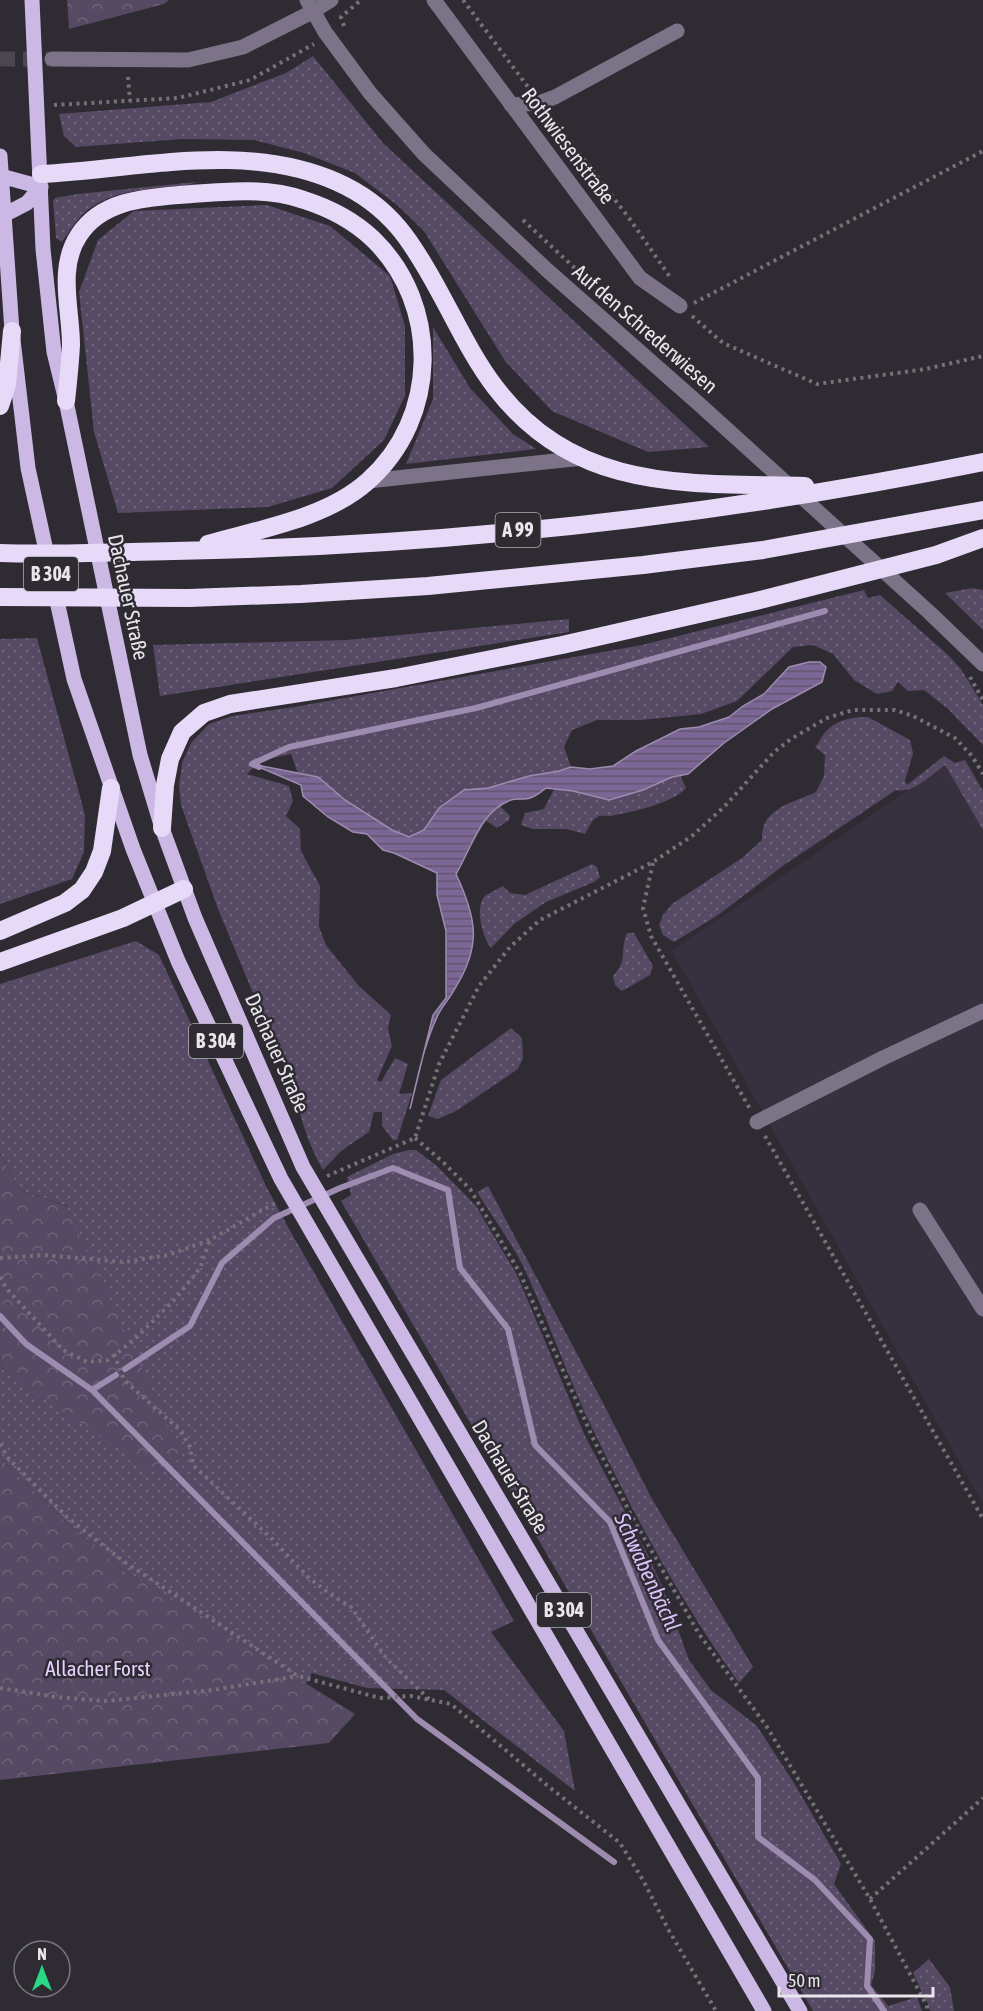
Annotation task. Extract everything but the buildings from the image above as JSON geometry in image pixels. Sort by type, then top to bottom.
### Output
[{"type":"highway","points":[[41,180],[210,159],[275,163],[338,183],[360,194],[392,218],[425,266],[472,352],[494,385],[529,424],[556,444],[616,471],[675,483],[849,488]]},
{"type":"highway","points":[[66,401],[71,344],[67,270],[78,236],[88,223],[116,205],[157,196],[258,191],[302,199],[347,220],[372,239],[392,262],[404,280],[419,320],[423,344],[419,394],[411,420],[386,463],[368,482],[352,494],[316,511],[185,551]]},
{"type":"highway","points":[[0,406],[6,385],[12,331]]},
{"type":"highway","name":"A 99","points":[[0,553],[279,549],[446,537],[743,504],[849,488],[983,462]]},
{"type":"highway","name":"A 99","points":[[0,597],[189,598],[428,586],[633,566],[752,551],[983,510]]},
{"type":"highway","points":[[162,828],[165,785],[170,759],[182,732],[204,713],[230,704],[396,678],[562,645],[756,601],[902,564],[936,555],[983,538]]},
{"type":"highway","points":[[0,931],[65,903],[82,890],[94,872],[102,851],[111,788]]},
{"type":"highway","points":[[0,962],[123,918],[184,889]]},
{"type":"main road","name":"Dachauer Straße","points":[[32,0],[44,249],[54,352],[140,755],[162,828],[195,918],[303,1167],[801,2011]]},
{"type":"main road","name":"B 304","points":[[0,156],[2,217],[12,331],[28,468],[74,679],[111,788],[178,961],[281,1179],[764,2011]]},
{"type":"main road","points":[[1,176],[41,180],[27,203],[2,217]]},
{"type":"street","points":[[52,59],[188,60],[243,47],[310,6],[331,0]]},
{"type":"street","name":"Rothwiesenstraße","points":[[434,0],[640,278],[680,306]]},
{"type":"street","name":"Auf den Schrederwiesen","points":[[310,6],[325,32],[370,93],[424,154],[547,270],[983,664]]},
{"type":"street","points":[[511,105],[539,103],[555,97],[677,31]]},
{"type":"street","points":[[368,482],[583,458]]},
{"type":"street","points":[[757,1122],[983,1011]]},
{"type":"street","points":[[920,1210],[983,1310]]},
{"type":"path","points":[[53,105],[178,98],[250,80],[315,43],[325,32],[344,29],[341,17],[361,0]]},
{"type":"path","points":[[464,0],[539,103],[629,218],[676,285]]},
{"type":"path","points":[[126,61],[130,101]]},
{"type":"path","points":[[680,306],[698,302],[983,151]]},
{"type":"path","points":[[521,218],[582,274]]},
{"type":"path","points":[[680,306],[723,343],[817,384],[926,369],[983,356]]},
{"type":"path","points":[[968,672],[983,700]]},
{"type":"path","points":[[325,1177],[415,1138],[439,1064],[479,986],[510,947],[540,920],[653,862],[692,837],[724,807],[774,752],[827,718],[875,709],[895,710],[913,716],[955,738],[972,756],[983,774]]},
{"type":"path","points":[[653,862],[643,908],[651,936],[983,1519]]},
{"type":"path","points":[[415,1138],[470,1189],[520,1273],[591,1434],[631,1515],[699,1634],[767,1727],[870,1899],[927,2006],[927,2011]]},
{"type":"path","points":[[0,1258],[44,1255],[125,1262],[168,1255],[210,1240],[278,1201]]},
{"type":"path","points":[[0,1277],[6,1288],[63,1350],[87,1362],[108,1360],[134,1340],[176,1298],[200,1268],[210,1240]]},
{"type":"path","points":[[114,1354],[124,1380],[180,1430],[190,1447],[193,1465],[272,1539],[309,1578],[351,1607],[386,1658],[431,1700]]},
{"type":"path","points":[[0,1444],[8,1458],[67,1517],[114,1554],[298,1676],[381,1698],[411,1696],[451,1704],[620,1843],[716,2011]]},
{"type":"path","points":[[0,1688],[57,1697],[106,1701],[213,1690],[298,1676]]},
{"type":"path","points":[[870,1899],[983,1798]]},
{"type":"shaded area","points":[[820,662],[826,667],[822,682],[772,709],[724,743],[688,774],[672,777],[643,790],[609,800],[573,791],[546,788],[532,797],[511,800],[492,812],[478,831],[456,874],[472,919],[472,946],[469,960],[439,1013],[422,1059],[433,1015],[446,998],[446,931],[437,895],[437,873],[383,850],[367,834],[353,832],[328,817],[303,796],[301,785],[252,764],[318,777],[345,800],[392,830],[409,837],[424,830],[439,808],[464,790],[488,788],[571,767],[590,769],[613,766],[636,751],[680,729],[699,727],[729,717],[764,694],[789,667]]},
{"type":"shaded area","points":[[945,765],[983,830],[983,1504],[672,951]]},
{"type":"green space","points":[[67,0],[169,0],[164,4],[69,29]]},
{"type":"green space","points":[[313,56],[383,143],[709,447],[648,452],[552,411],[505,361],[424,231],[397,205],[355,173],[304,153],[254,140],[182,139],[76,147],[64,136],[59,114],[211,102],[286,73]]},
{"type":"green space","points":[[196,182],[189,185],[132,191],[105,199],[82,215],[62,242],[56,238],[53,201],[55,198]]},
{"type":"green space","points":[[267,205],[330,226],[390,276],[405,326],[405,396],[384,440],[332,488],[268,507],[118,513],[94,432],[79,292],[98,240],[134,211]]},
{"type":"green space","points":[[433,327],[470,388],[513,434],[536,449],[406,464],[433,399]]},
{"type":"green space","points":[[972,588],[983,590],[983,630],[945,593]]},
{"type":"green space","points":[[864,590],[868,598],[880,595],[961,669],[983,705],[983,745],[947,708],[924,690],[908,691],[898,682],[892,691],[877,694],[854,680],[833,654],[813,645],[793,647],[737,701],[701,714],[641,720],[597,720],[572,730],[564,747],[571,767],[488,788],[464,790],[439,808],[424,830],[409,837],[392,830],[345,800],[318,777],[298,774],[291,754],[260,761],[247,774],[289,786],[293,801],[286,816],[300,829],[301,851],[320,886],[319,927],[326,945],[358,985],[391,1015],[388,1028],[392,1046],[377,1080],[381,1082],[395,1058],[408,1064],[399,1094],[412,1093],[397,1140],[393,1140],[382,1126],[382,1112],[374,1112],[369,1132],[341,1151],[323,1170],[306,1133],[295,1094],[218,909],[181,805],[179,786],[182,763],[191,743],[209,724],[232,716],[642,645]]},
{"type":"green space","points":[[569,619],[569,632],[160,696],[153,645],[347,640]]},
{"type":"green space","points":[[37,638],[85,815],[84,852],[72,879],[0,904],[0,639]]},
{"type":"green space","points":[[868,717],[910,740],[913,753],[905,781],[907,785],[944,756],[955,763],[965,760],[983,791],[983,830],[945,765],[915,786],[896,790],[784,865],[718,915],[674,942],[663,935],[659,925],[663,915],[672,904],[742,858],[762,840],[766,821],[779,808],[816,792],[824,776],[825,755],[815,747],[826,731],[846,720]]},
{"type":"green space","points":[[680,775],[686,788],[671,799],[651,807],[598,817],[594,819],[585,834],[566,829],[533,829],[521,825],[525,813],[544,809],[554,789],[643,790]]},
{"type":"green space","points":[[500,806],[510,816],[509,820],[497,828],[485,820]]},
{"type":"green space","points":[[592,864],[597,867],[600,877],[594,882],[546,902],[514,924],[491,948],[485,937],[480,915],[480,907],[485,896],[503,886],[510,893],[525,895]]},
{"type":"green space","points":[[627,933],[634,933],[653,966],[650,975],[622,991],[615,985],[613,976],[621,965]]},
{"type":"green space","points":[[136,941],[159,955],[266,1186],[514,1621],[491,1632],[564,1731],[575,1791],[444,1690],[367,1688],[312,1673],[306,1684],[120,1568],[64,1520],[4,1462],[0,1455],[0,1358],[5,1373],[67,1206],[20,1190],[0,1154],[0,984]]},
{"type":"green space","points":[[511,1028],[522,1038],[523,1058],[518,1069],[456,1111],[438,1119],[428,1116],[441,1080]]},
{"type":"green space","points":[[416,1150],[437,1166],[476,1206],[517,1275],[585,1436],[663,1588],[689,1660],[711,1690],[757,1726],[794,1783],[841,1864],[834,1884],[875,1941],[875,1971],[871,1985],[888,2006],[917,1997],[922,2011],[813,2011],[341,1201],[351,1195],[347,1177],[393,1154]]},
{"type":"green space","points":[[0,1154],[20,1190],[66,1206],[183,1457],[155,1473],[5,1373],[0,1358]]},
{"type":"green space","points":[[488,1186],[652,1499],[753,1667],[739,1683],[680,1593],[611,1466],[577,1394],[525,1270],[477,1192]]},
{"type":"green space","name":"Allacher Forst","points":[[0,1455],[4,1462],[64,1520],[120,1568],[355,1714],[329,1743],[0,1780]]},
{"type":"green space","points":[[929,1959],[950,1987],[954,2011],[930,2011],[913,1973]]},
{"type":"waterway","points":[[259,767],[252,764],[289,747],[476,708],[825,611]]},
{"type":"waterway","name":"Schwabenbächl","points":[[125,1369],[190,1326],[222,1263],[274,1218],[340,1188],[393,1168],[448,1190],[460,1268],[508,1329],[535,1445],[610,1522],[658,1640],[758,1778],[758,1837],[815,1880],[870,1939],[867,1986],[884,2011]]},
{"type":"waterway","name":"Schwabenbächl","points":[[0,1316],[26,1344],[92,1390],[116,1375]]},
{"type":"waterway","points":[[92,1390],[417,1719],[614,1862]]},
{"type":"tunnel","points":[[0,59],[48,59]]}]
